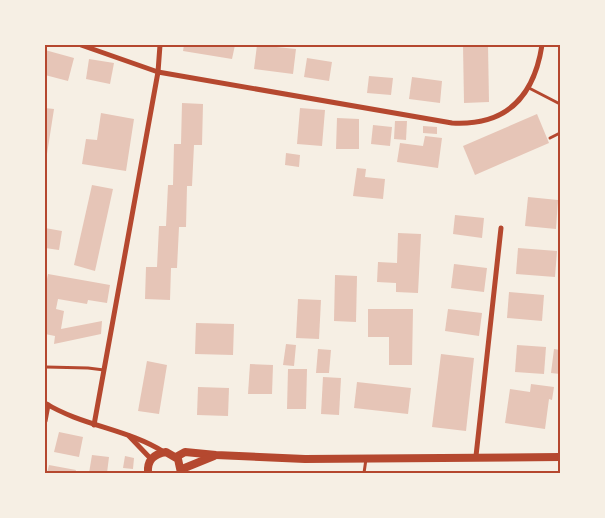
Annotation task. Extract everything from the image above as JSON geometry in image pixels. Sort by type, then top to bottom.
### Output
[{"type":"street","points":[[82,45],[158,72],[452,123],[473,124],[493,118],[508,110],[529,88],[536,73],[542,45]]},
{"type":"street","points":[[94,425],[158,72],[160,45]]},
{"type":"street","points":[[476,456],[501,228]]},
{"type":"street","points":[[45,421],[47,404],[94,425],[146,441],[164,452],[176,456],[186,452],[305,459],[476,456],[560,457]]},
{"type":"street","points":[[128,436],[152,459]]},
{"type":"street","points":[[148,473],[148,466],[152,459],[164,452]]},
{"type":"street","points":[[176,456],[182,471],[216,455]]},
{"type":"lane","points":[[529,88],[560,104]]},
{"type":"lane","points":[[550,138],[560,133]]},
{"type":"lane","points":[[46,367],[88,368],[104,371]]},
{"type":"lane","points":[[364,473],[366,457]]},
{"type":"building","points":[[184,45],[235,45],[232,59],[183,51]]},
{"type":"building","points":[[257,45],[296,49],[293,74],[254,69]]},
{"type":"building","points":[[463,45],[488,45],[489,102],[464,103]]},
{"type":"building","points":[[45,50],[74,58],[68,81],[45,75]]},
{"type":"building","points":[[307,58],[332,62],[329,81],[304,77]]},
{"type":"building","points":[[89,59],[114,63],[110,84],[86,79]]},
{"type":"building","points":[[369,76],[393,78],[391,95],[367,93]]},
{"type":"building","points":[[412,77],[442,81],[440,103],[409,99]]},
{"type":"building","points":[[182,103],[203,104],[202,145],[194,145],[192,186],[187,186],[186,227],[179,227],[177,268],[171,268],[170,300],[145,299],[146,267],[157,267],[159,226],[166,226],[168,185],[173,185],[174,144],[181,144]]},
{"type":"building","points":[[45,108],[54,109],[47,154],[45,154]]},
{"type":"building","points":[[300,108],[325,110],[322,146],[297,144]]},
{"type":"building","points":[[101,113],[134,119],[126,171],[82,164],[86,139],[97,140]]},
{"type":"building","points":[[537,114],[549,143],[475,175],[463,146]]},
{"type":"building","points":[[337,118],[359,119],[359,149],[336,149]]},
{"type":"building","points":[[395,121],[407,121],[406,140],[394,139]]},
{"type":"building","points":[[373,125],[392,127],[390,146],[371,144]]},
{"type":"building","points":[[423,126],[437,127],[437,134],[423,133]]},
{"type":"building","points":[[425,136],[442,138],[438,168],[397,162],[400,143],[423,146]]},
{"type":"building","points":[[286,153],[300,155],[299,167],[285,165]]},
{"type":"building","points":[[357,168],[366,169],[365,177],[385,179],[383,199],[353,196]]},
{"type":"building","points":[[92,185],[113,189],[95,271],[74,265]]},
{"type":"building","points":[[528,197],[558,200],[556,229],[525,226]]},
{"type":"building","points":[[455,215],[484,218],[482,238],[453,234]]},
{"type":"building","points":[[45,228],[62,231],[59,250],[45,248]]},
{"type":"building","points":[[398,233],[421,234],[418,293],[396,292],[396,283],[377,282],[378,262],[397,263]]},
{"type":"building","points":[[518,248],[557,251],[555,277],[516,274]]},
{"type":"building","points":[[454,264],[487,268],[484,292],[451,288]]},
{"type":"building","points":[[48,274],[110,285],[107,303],[88,300],[87,304],[58,299],[56,309],[64,311],[61,329],[102,321],[101,334],[54,344],[55,336],[45,334],[45,289]]},
{"type":"building","points":[[335,275],[357,276],[356,322],[334,321]]},
{"type":"building","points":[[509,292],[544,295],[542,321],[507,318]]},
{"type":"building","points":[[298,299],[321,300],[319,339],[296,338]]},
{"type":"building","points":[[368,309],[413,309],[412,365],[389,365],[389,337],[368,337]]},
{"type":"building","points":[[448,309],[482,313],[479,336],[445,331]]},
{"type":"building","points":[[196,323],[234,324],[233,355],[195,354]]},
{"type":"building","points":[[286,344],[296,345],[294,366],[283,365]]},
{"type":"building","points":[[517,345],[546,347],[544,374],[515,372]]},
{"type":"building","points":[[318,349],[331,350],[329,373],[316,373]]},
{"type":"building","points":[[554,349],[560,350],[560,374],[551,373]]},
{"type":"building","points":[[441,354],[474,358],[466,431],[432,427]]},
{"type":"building","points":[[147,361],[167,365],[159,414],[138,411]]},
{"type":"building","points":[[250,364],[273,365],[272,394],[248,394]]},
{"type":"building","points":[[288,369],[307,369],[306,409],[287,409]]},
{"type":"building","points":[[323,377],[341,378],[339,415],[321,414]]},
{"type":"building","points":[[357,382],[411,388],[408,414],[354,408]]},
{"type":"building","points":[[531,384],[554,387],[552,400],[549,399],[545,429],[505,423],[510,389],[530,392]]},
{"type":"building","points":[[198,387],[229,388],[228,416],[197,415]]},
{"type":"building","points":[[59,432],[83,437],[79,457],[54,452]]},
{"type":"building","points":[[92,455],[109,457],[107,473],[89,473]]},
{"type":"building","points":[[125,456],[134,458],[133,469],[123,468]]},
{"type":"building","points":[[49,465],[76,470],[75,473],[47,473]]}]
